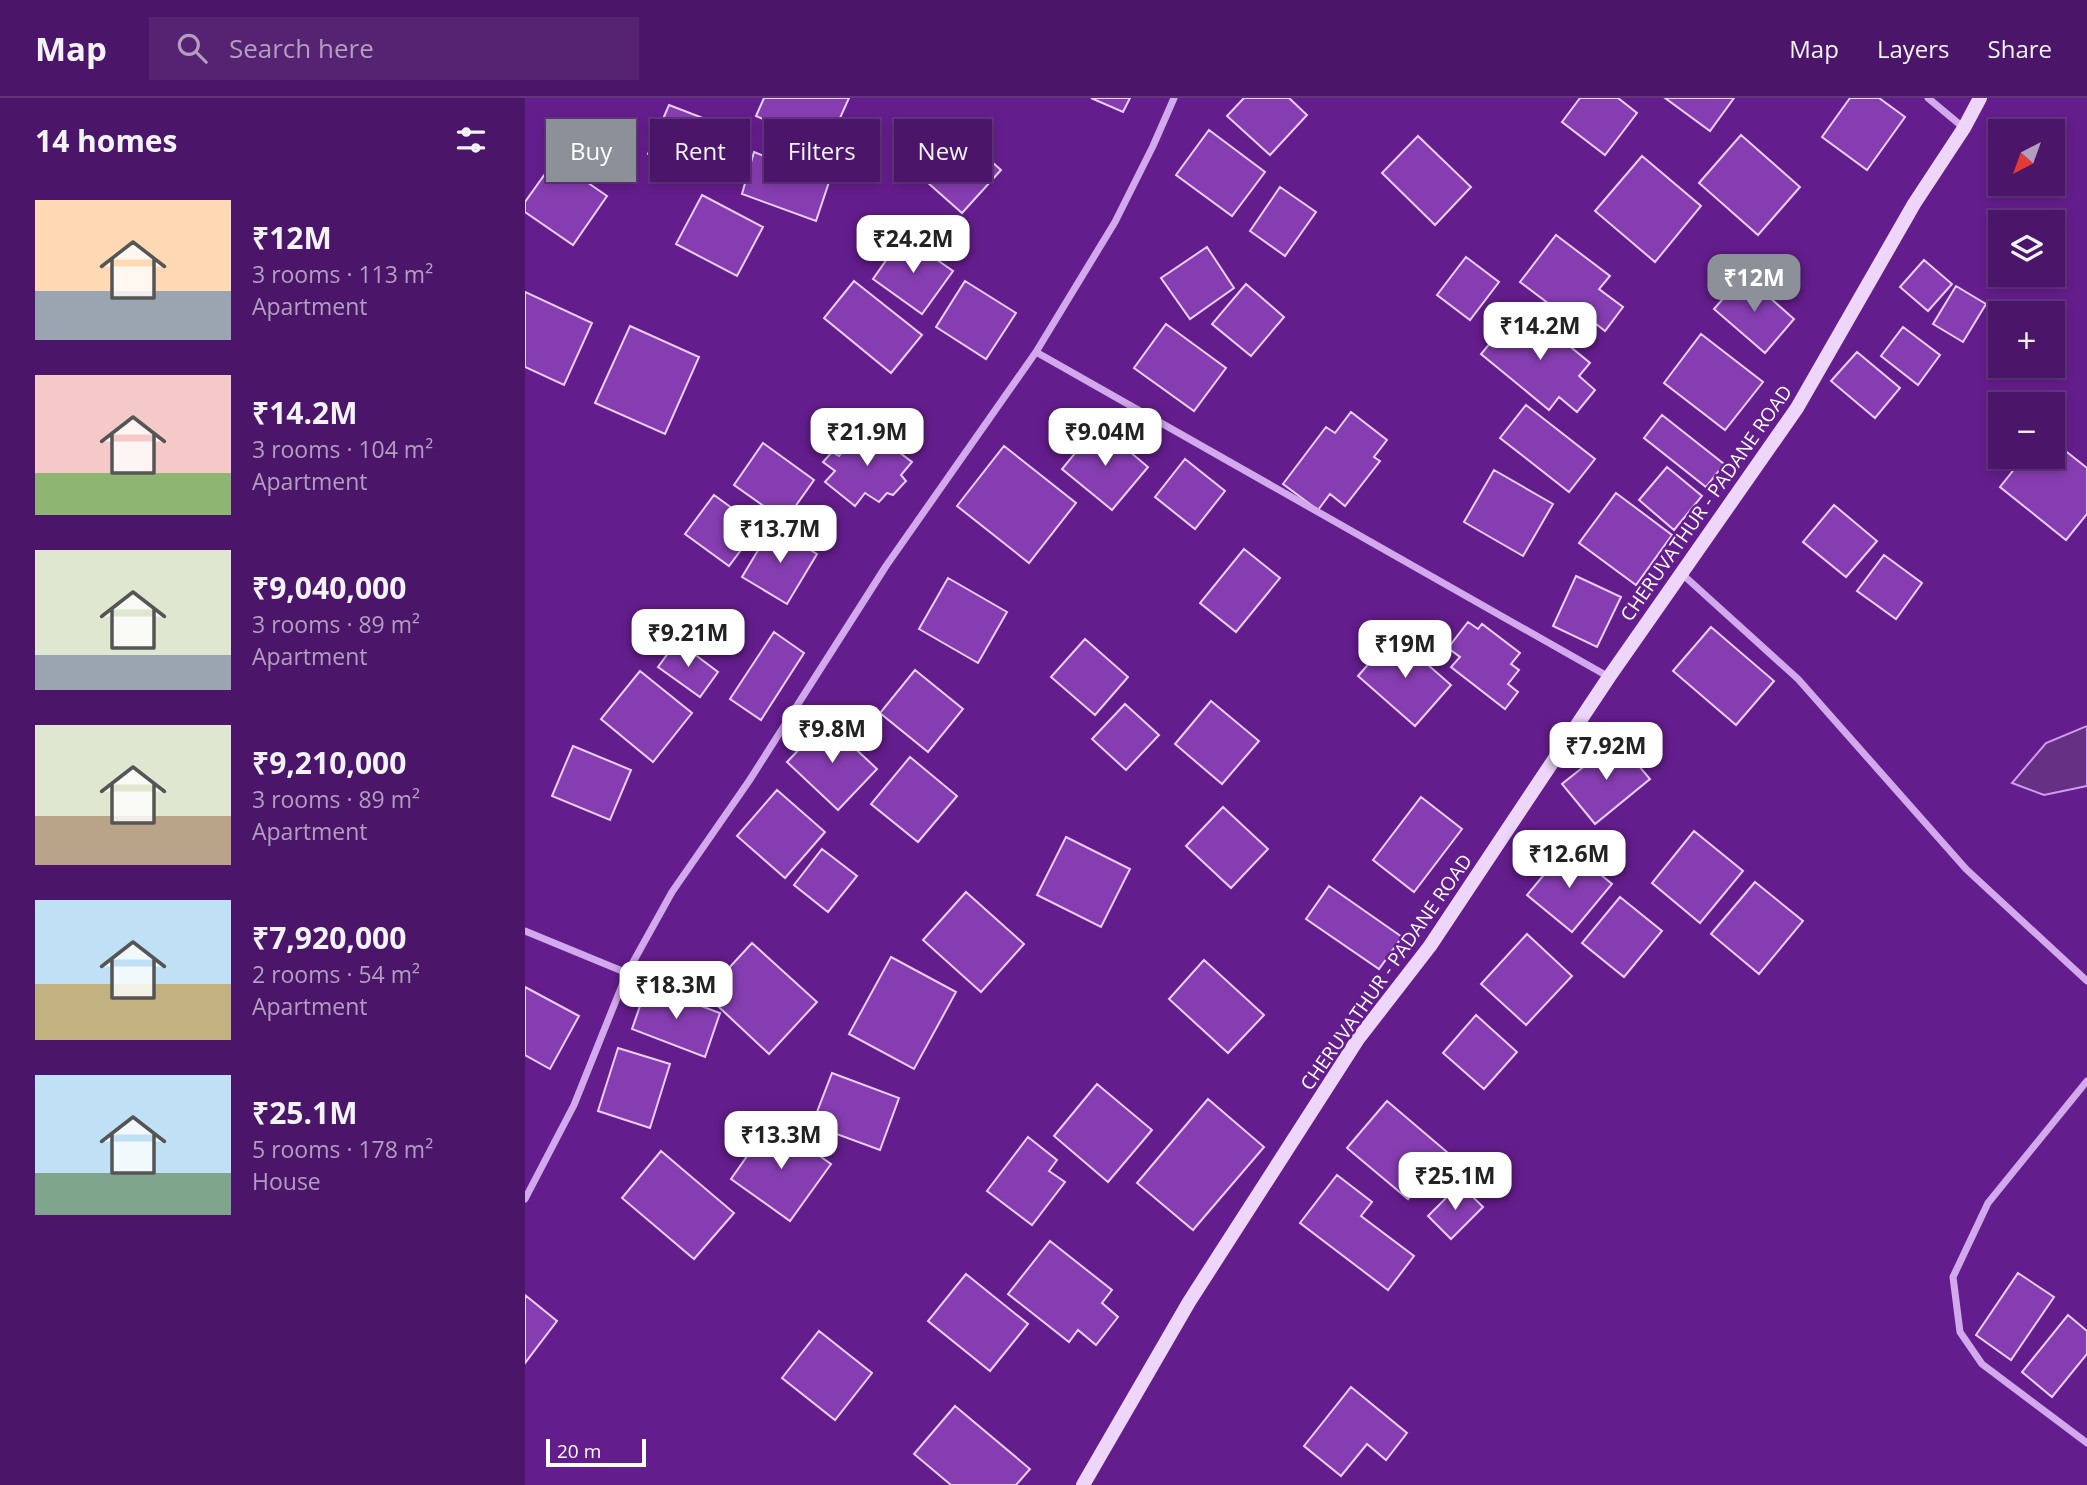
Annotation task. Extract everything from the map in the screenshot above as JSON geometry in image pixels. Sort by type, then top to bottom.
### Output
[{"type":"main road","name":"CHERUVATHUR - PADANE ROAD","points":[[1083,1485],[1189,1303],[1358,1039],[1430,946],[1609,677],[1797,408],[1914,204],[1964,128],[1980,98]]},
{"type":"street","points":[[525,1199],[574,1105],[627,973],[672,892],[749,780],[886,566],[1036,352],[1115,222],[1174,98]]},
{"type":"street","points":[[1928,98],[1964,128]]},
{"type":"street","points":[[1036,352],[1609,677]]},
{"type":"street","points":[[1681,573],[1798,679],[1966,869],[2087,981]]},
{"type":"street","points":[[525,931],[627,973]]},
{"type":"street","points":[[2087,1081],[1988,1203],[1953,1277],[1960,1332],[1982,1364],[2087,1443]]},
{"type":"shaded area","points":[[2087,726],[2087,786],[2044,795],[2012,783],[2046,743]]},
{"type":"building","points":[[764,98],[849,98],[840,119],[764,119],[756,116]]},
{"type":"building","points":[[1091,98],[1130,98],[1123,112]]},
{"type":"building","points":[[1244,98],[1289,98],[1307,115],[1270,155],[1227,116]]},
{"type":"building","points":[[1580,98],[1618,98],[1637,113],[1605,155],[1562,122]]},
{"type":"building","points":[[1665,98],[1734,98],[1710,131]]},
{"type":"building","points":[[1850,98],[1879,98],[1905,117],[1867,170],[1822,137]]},
{"type":"building","points":[[669,105],[705,119],[663,119]]},
{"type":"building","points":[[1209,130],[1265,172],[1232,216],[1176,175]]},
{"type":"building","points":[[1741,135],[1800,187],[1758,235],[1699,183]]},
{"type":"building","points":[[1418,136],[1471,187],[1435,225],[1382,173]]},
{"type":"building","points":[[754,152],[764,156],[764,182],[829,182],[816,221],[742,194],[745,182],[750,182],[750,166]]},
{"type":"building","points":[[1642,156],[1701,206],[1655,262],[1595,211]]},
{"type":"building","points":[[992,162],[1001,170],[992,180]]},
{"type":"building","points":[[546,173],[546,182],[587,182],[607,196],[573,245],[525,212],[525,202]]},
{"type":"building","points":[[927,182],[990,182],[962,213]]},
{"type":"building","points":[[1280,187],[1316,212],[1285,256],[1250,231]]},
{"type":"building","points":[[702,195],[763,227],[737,276],[676,244]]},
{"type":"building","points":[[1556,235],[1610,276],[1599,289],[1623,307],[1605,331],[1581,312],[1573,322],[1520,282]]},
{"type":"building","points":[[903,236],[953,271],[922,314],[873,279]]},
{"type":"building","points":[[1207,247],[1234,288],[1190,319],[1161,278]]},
{"type":"building","points":[[1466,257],[1499,282],[1470,320],[1437,295]]},
{"type":"building","points":[[1924,260],[1952,284],[1928,311],[1900,287]]},
{"type":"building","points":[[1744,275],[1794,319],[1765,353],[1714,309]]},
{"type":"building","points":[[854,281],[922,335],[891,373],[824,318]]},
{"type":"building","points":[[965,281],[1016,313],[986,359],[936,327]]},
{"type":"building","points":[[1246,284],[1284,317],[1251,356],[1212,324]]},
{"type":"building","points":[[1956,286],[1986,304],[1963,342],[1933,324]]},
{"type":"building","points":[[525,292],[592,323],[564,385],[525,367]]},
{"type":"building","points":[[1521,306],[1590,363],[1579,376],[1595,390],[1577,412],[1559,397],[1549,410],[1481,354]]},
{"type":"building","points":[[1166,324],[1226,368],[1194,411],[1134,368]]},
{"type":"building","points":[[630,326],[699,357],[665,434],[595,403]]},
{"type":"building","points":[[1903,327],[1940,355],[1918,385],[1881,356]]},
{"type":"building","points":[[1701,334],[1763,382],[1725,430],[1664,383]]},
{"type":"building","points":[[1857,352],[1900,388],[1875,418],[1831,381]]},
{"type":"building","points":[[1526,405],[1595,459],[1569,492],[1500,438]]},
{"type":"building","points":[[1351,412],[1387,440],[1374,457],[1380,461],[1345,506],[1330,494],[1318,510],[1283,484],[1326,427],[1335,433]]},
{"type":"building","points":[[1662,415],[1724,464],[1706,487],[1644,438]]},
{"type":"building","points":[[863,425],[912,462],[901,475],[906,481],[893,495],[887,493],[879,502],[865,493],[855,506],[825,482],[835,471],[823,462],[832,452],[839,456]]},
{"type":"building","points":[[1098,425],[1148,467],[1112,510],[1062,469]]},
{"type":"building","points":[[763,443],[814,480],[785,521],[734,485]]},
{"type":"building","points":[[1004,446],[1076,503],[1029,563],[957,506]]},
{"type":"building","points":[[2065,451],[2087,468],[2087,514],[2066,540],[2000,487],[2014,469],[2065,469]]},
{"type":"building","points":[[1185,459],[1225,491],[1195,529],[1155,497]]},
{"type":"building","points":[[1667,467],[1702,496],[1674,530],[1639,500]]},
{"type":"building","points":[[1494,470],[1553,504],[1523,556],[1464,522]]},
{"type":"building","points":[[1616,493],[1672,535],[1636,585],[1579,543]]},
{"type":"building","points":[[714,495],[758,527],[729,566],[685,534]]},
{"type":"building","points":[[1834,505],[1877,541],[1846,577],[1803,542]]},
{"type":"building","points":[[772,527],[817,554],[787,604],[742,577]]},
{"type":"building","points":[[1244,549],[1280,578],[1236,632],[1200,603]]},
{"type":"building","points":[[1884,555],[1922,583],[1896,619],[1857,591]]},
{"type":"building","points":[[1576,576],[1621,597],[1597,647],[1553,626]]},
{"type":"building","points":[[948,578],[1007,612],[978,663],[919,629]]},
{"type":"building","points":[[1468,622],[1478,629],[1482,624],[1520,653],[1511,664],[1519,670],[1508,684],[1518,692],[1505,709],[1451,667],[1460,657],[1448,648]]},
{"type":"building","points":[[1711,627],[1774,681],[1736,725],[1673,671]]},
{"type":"building","points":[[774,632],[804,653],[761,720],[730,699]]},
{"type":"building","points":[[1394,635],[1451,685],[1415,726],[1358,676]]},
{"type":"building","points":[[1085,639],[1128,677],[1095,715],[1051,677]]},
{"type":"building","points":[[677,641],[718,672],[700,697],[658,667]]},
{"type":"building","points":[[915,670],[963,709],[928,752],[880,713]]},
{"type":"building","points":[[640,671],[692,713],[653,762],[601,719]]},
{"type":"building","points":[[1211,701],[1259,741],[1222,784],[1175,744]]},
{"type":"building","points":[[1125,704],[1159,735],[1126,770],[1092,739]]},
{"type":"building","points":[[826,721],[877,769],[838,810],[787,762]]},
{"type":"building","points":[[1617,740],[1650,779],[1595,824],[1562,784]]},
{"type":"building","points":[[573,746],[631,770],[610,820],[552,796]]},
{"type":"building","points":[[910,757],[957,796],[918,842],[871,804]]},
{"type":"building","points":[[777,790],[825,832],[785,878],[737,836]]},
{"type":"building","points":[[1421,797],[1462,829],[1414,892],[1373,860]]},
{"type":"building","points":[[1223,807],[1268,849],[1231,888],[1186,846]]},
{"type":"building","points":[[1694,831],[1743,871],[1700,923],[1652,883]]},
{"type":"building","points":[[1066,837],[1130,869],[1101,927],[1037,895]]},
{"type":"building","points":[[1567,847],[1612,884],[1572,932],[1527,895]]},
{"type":"building","points":[[822,849],[857,876],[828,912],[794,885]]},
{"type":"building","points":[[1755,882],[1803,921],[1759,974],[1711,934]]},
{"type":"building","points":[[1329,886],[1402,937],[1379,969],[1306,919]]},
{"type":"building","points":[[966,892],[1024,944],[981,992],[923,940]]},
{"type":"building","points":[[1620,897],[1662,931],[1624,977],[1582,943]]},
{"type":"building","points":[[1527,934],[1572,976],[1526,1025],[1481,984]]},
{"type":"building","points":[[752,943],[817,1002],[769,1054],[705,994]]},
{"type":"building","points":[[891,957],[956,992],[914,1069],[849,1034]]},
{"type":"building","points":[[1204,960],[1264,1015],[1228,1053],[1169,999]]},
{"type":"building","points":[[647,986],[720,1013],[705,1057],[632,1029]]},
{"type":"building","points":[[525,987],[579,1016],[550,1069],[525,1055]]},
{"type":"building","points":[[1476,1015],[1517,1052],[1484,1089],[1443,1053]]},
{"type":"building","points":[[618,1048],[670,1064],[650,1128],[598,1111]]},
{"type":"building","points":[[832,1073],[899,1098],[880,1150],[812,1125]]},
{"type":"building","points":[[1097,1084],[1152,1130],[1108,1182],[1054,1136]]},
{"type":"building","points":[[1208,1099],[1264,1147],[1193,1230],[1137,1183]]},
{"type":"building","points":[[1387,1101],[1447,1152],[1408,1199],[1347,1148]]},
{"type":"building","points":[[771,1122],[831,1164],[790,1221],[731,1179]]},
{"type":"building","points":[[1028,1137],[1057,1160],[1049,1171],[1065,1182],[1032,1225],[987,1191]]},
{"type":"building","points":[[661,1151],[734,1213],[694,1259],[622,1198]]},
{"type":"building","points":[[1337,1175],[1372,1202],[1361,1216],[1414,1256],[1388,1290],[1300,1223]]},
{"type":"building","points":[[1460,1184],[1483,1207],[1451,1239],[1428,1216]]},
{"type":"building","points":[[1050,1241],[1112,1290],[1102,1303],[1118,1317],[1096,1345],[1078,1330],[1069,1342],[1008,1294]]},
{"type":"building","points":[[2018,1273],[2054,1297],[2011,1360],[1976,1335]]},
{"type":"building","points":[[966,1274],[1028,1324],[990,1371],[928,1321]]},
{"type":"building","points":[[525,1295],[557,1321],[525,1363]]},
{"type":"building","points":[[2068,1315],[2087,1331],[2087,1354],[2052,1397],[2022,1372]]},
{"type":"building","points":[[819,1331],[872,1373],[835,1420],[782,1378]]},
{"type":"building","points":[[1351,1387],[1407,1433],[1386,1460],[1367,1444],[1341,1476],[1304,1446]]},
{"type":"building","points":[[955,1406],[1030,1469],[1016,1485],[951,1485],[914,1454]]}]
